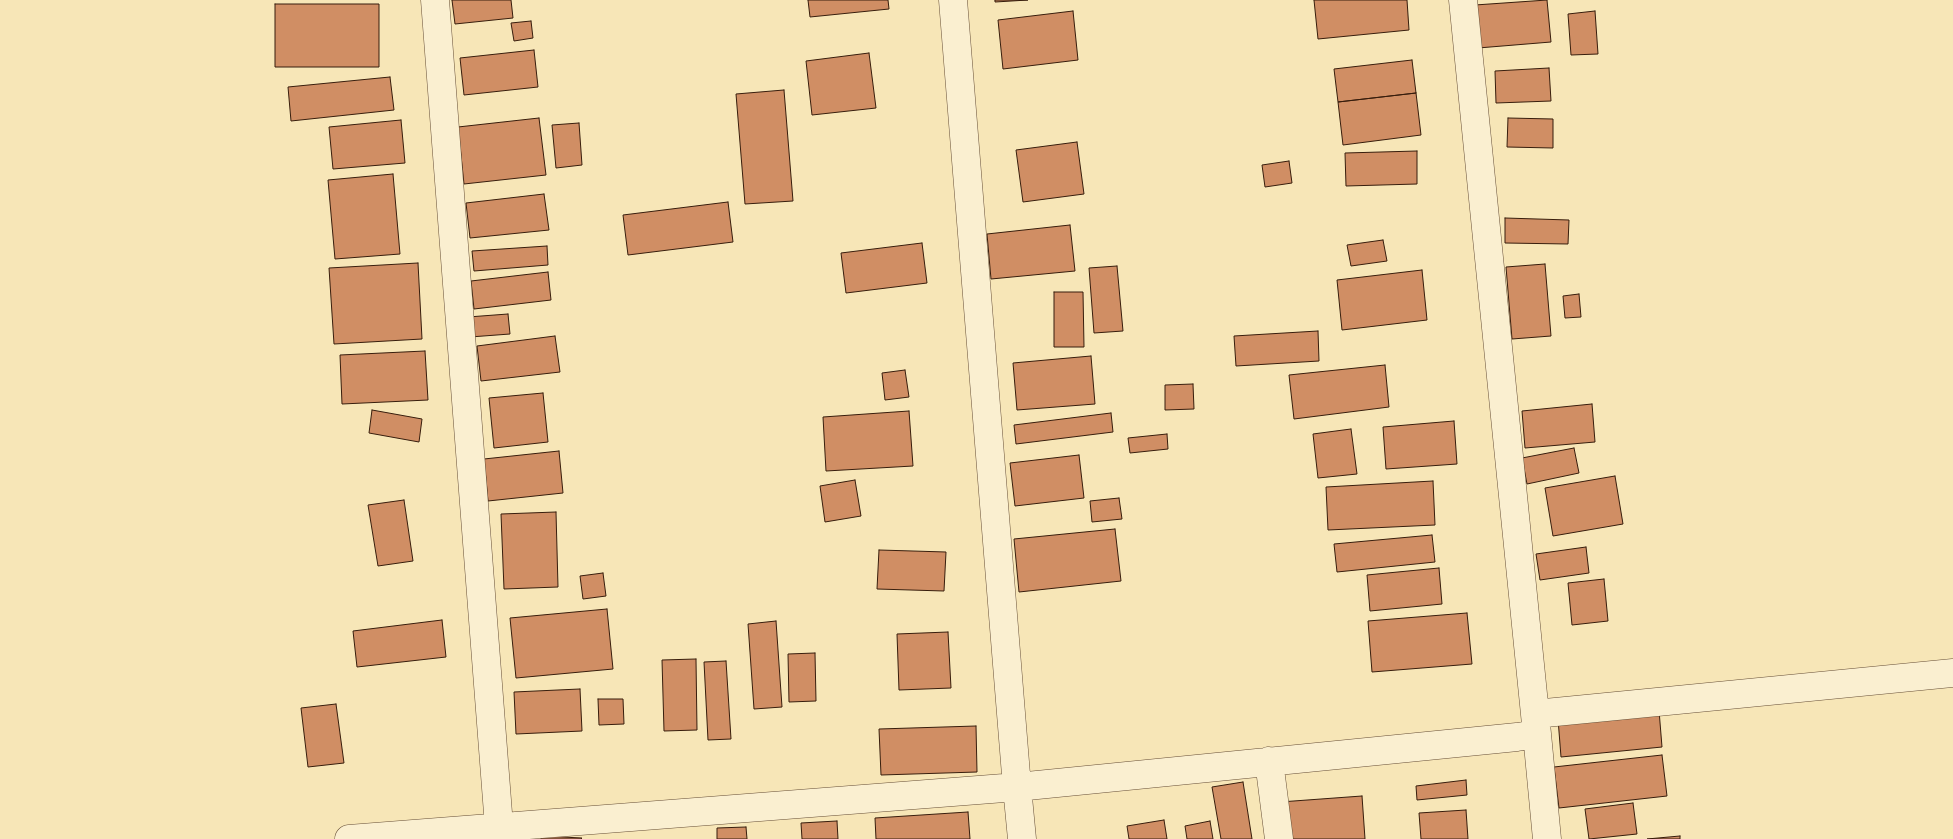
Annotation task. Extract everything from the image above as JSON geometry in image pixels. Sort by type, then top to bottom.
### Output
[{"type":"street","points":[[435,0],[500,833]]},
{"type":"street","points":[[953,0],[1022,839]]},
{"type":"street","points":[[1463,0],[1547,839]]},
{"type":"street","points":[[349,839],[500,833],[1017,787],[1517,737],[1536,724],[1953,673]]},
{"type":"street","points":[[1269,761],[1280,839]]},
{"type":"building","points":[[452,0],[511,0],[513,18],[455,24]]},
{"type":"building","points":[[808,0],[888,0],[889,9],[810,17]]},
{"type":"building","points":[[995,0],[1028,0],[995,2]]},
{"type":"building","points":[[1314,0],[1407,0],[1409,30],[1318,39]]},
{"type":"building","points":[[1547,0],[1551,42],[1478,48],[1475,5]]},
{"type":"building","points":[[275,4],[379,4],[379,67],[275,67]]},
{"type":"building","points":[[1073,11],[1078,60],[1003,69],[998,20]]},
{"type":"building","points":[[1595,11],[1598,54],[1571,55],[1568,14]]},
{"type":"building","points":[[531,21],[533,38],[514,41],[511,23]]},
{"type":"building","points":[[534,50],[538,87],[464,95],[460,58]]},
{"type":"building","points":[[869,53],[876,108],[812,115],[806,61]]},
{"type":"building","points":[[1412,60],[1416,93],[1338,102],[1334,69]]},
{"type":"building","points":[[1549,68],[1551,101],[1496,103],[1495,71]]},
{"type":"building","points":[[390,77],[394,110],[291,121],[288,87]]},
{"type":"building","points":[[784,90],[793,201],[745,204],[736,94]]},
{"type":"building","points":[[1416,93],[1421,135],[1343,145],[1338,102]]},
{"type":"building","points":[[539,118],[546,175],[464,184],[458,127]]},
{"type":"building","points":[[1508,118],[1553,119],[1553,148],[1507,147]]},
{"type":"building","points":[[401,120],[405,163],[333,169],[329,127]]},
{"type":"building","points":[[579,123],[582,165],[556,168],[552,125]]},
{"type":"building","points":[[1077,142],[1084,194],[1023,202],[1016,150]]},
{"type":"building","points":[[1417,151],[1417,184],[1346,186],[1345,153]]},
{"type":"building","points":[[1289,161],[1292,183],[1265,187],[1262,165]]},
{"type":"building","points":[[393,174],[400,254],[335,259],[328,180]]},
{"type":"building","points":[[544,194],[549,230],[470,238],[466,203]]},
{"type":"building","points":[[728,202],[733,242],[628,255],[623,215]]},
{"type":"building","points":[[1505,218],[1569,220],[1568,244],[1505,243]]},
{"type":"building","points":[[1070,225],[1075,271],[991,279],[987,234]]},
{"type":"building","points":[[1383,240],[1387,261],[1351,266],[1347,245]]},
{"type":"building","points":[[922,243],[927,283],[846,293],[841,253]]},
{"type":"building","points":[[547,246],[548,265],[474,271],[472,251]]},
{"type":"building","points":[[418,263],[422,339],[334,344],[329,268]]},
{"type":"building","points":[[1545,264],[1551,336],[1512,339],[1506,267]]},
{"type":"building","points":[[1117,266],[1123,331],[1094,333],[1089,268]]},
{"type":"building","points":[[1422,270],[1427,320],[1342,330],[1337,280]]},
{"type":"building","points":[[548,272],[551,300],[474,309],[471,281]]},
{"type":"building","points":[[1054,292],[1083,292],[1084,347],[1054,347]]},
{"type":"building","points":[[1579,294],[1581,317],[1565,318],[1563,296]]},
{"type":"building","points":[[508,314],[510,334],[470,337],[468,317]]},
{"type":"building","points":[[1318,331],[1319,361],[1236,366],[1234,336]]},
{"type":"building","points":[[555,336],[560,372],[481,381],[477,346]]},
{"type":"building","points":[[425,351],[428,400],[342,404],[340,355]]},
{"type":"building","points":[[1091,356],[1095,404],[1017,410],[1013,363]]},
{"type":"building","points":[[1385,365],[1389,407],[1294,419],[1289,375]]},
{"type":"building","points":[[905,370],[909,397],[885,400],[882,373]]},
{"type":"building","points":[[1193,384],[1194,409],[1165,410],[1165,385]]},
{"type":"building","points":[[543,393],[548,442],[494,448],[489,398]]},
{"type":"building","points":[[1592,404],[1595,442],[1525,448],[1522,411]]},
{"type":"building","points":[[372,410],[422,419],[419,442],[369,433]]},
{"type":"building","points":[[909,411],[913,466],[826,471],[823,417]]},
{"type":"building","points":[[1111,413],[1113,432],[1016,444],[1014,425]]},
{"type":"building","points":[[1454,421],[1457,464],[1386,469],[1383,427]]},
{"type":"building","points":[[1351,429],[1357,474],[1318,478],[1313,434]]},
{"type":"building","points":[[1167,434],[1168,449],[1130,453],[1128,438]]},
{"type":"building","points":[[1574,448],[1579,473],[1527,484],[1522,458]]},
{"type":"building","points":[[559,451],[563,493],[488,501],[484,459]]},
{"type":"building","points":[[1079,455],[1084,498],[1015,506],[1010,463]]},
{"type":"building","points":[[1615,476],[1623,524],[1553,536],[1545,488]]},
{"type":"building","points":[[855,480],[861,516],[825,522],[820,486]]},
{"type":"building","points":[[1433,481],[1435,525],[1328,530],[1326,487]]},
{"type":"building","points":[[1119,498],[1122,519],[1092,522],[1090,501]]},
{"type":"building","points":[[404,500],[413,561],[378,566],[368,505]]},
{"type":"building","points":[[556,512],[558,587],[504,589],[501,514]]},
{"type":"building","points":[[1115,529],[1121,581],[1019,592],[1014,539]]},
{"type":"building","points":[[1432,535],[1435,562],[1337,572],[1334,544]]},
{"type":"building","points":[[1586,547],[1589,573],[1540,580],[1536,554]]},
{"type":"building","points":[[879,550],[946,552],[944,591],[877,589]]},
{"type":"building","points":[[1439,568],[1442,604],[1370,611],[1367,575]]},
{"type":"building","points":[[603,573],[606,596],[583,599],[580,576]]},
{"type":"building","points":[[1604,579],[1608,621],[1572,625],[1568,583]]},
{"type":"building","points":[[607,609],[613,669],[516,678],[510,618]]},
{"type":"building","points":[[1467,613],[1472,664],[1372,672],[1368,621]]},
{"type":"building","points":[[442,620],[446,657],[357,667],[353,631]]},
{"type":"building","points":[[776,621],[782,707],[754,709],[748,624]]},
{"type":"building","points":[[948,632],[951,688],[899,690],[897,634]]},
{"type":"building","points":[[815,653],[816,701],[789,702],[788,654]]},
{"type":"building","points":[[696,659],[697,730],[664,731],[662,660]]},
{"type":"building","points":[[726,661],[731,739],[708,740],[704,662]]},
{"type":"building","points":[[580,689],[582,731],[516,734],[514,692]]},
{"type":"building","points":[[598,699],[623,699],[624,724],[599,725]]},
{"type":"building","points":[[336,704],[344,763],[308,767],[301,708]]},
{"type":"building","points":[[1659,710],[1662,747],[1561,757],[1558,719]]},
{"type":"building","points":[[976,726],[977,772],[881,775],[879,729]]},
{"type":"building","points":[[1662,755],[1667,796],[1559,808],[1554,767]]},
{"type":"building","points":[[1466,780],[1467,795],[1417,800],[1416,786]]},
{"type":"building","points":[[1243,782],[1252,839],[1221,839],[1212,787]]},
{"type":"building","points":[[1362,796],[1365,839],[1282,839],[1280,802]]},
{"type":"building","points":[[1633,803],[1637,834],[1589,839],[1585,809]]},
{"type":"building","points":[[1466,810],[1468,839],[1421,839],[1419,813]]},
{"type":"building","points":[[968,812],[970,839],[876,839],[875,818]]},
{"type":"building","points":[[1164,820],[1167,839],[1129,839],[1127,826]]},
{"type":"building","points":[[837,821],[838,839],[802,839],[801,823]]},
{"type":"building","points":[[1210,821],[1213,839],[1187,839],[1185,826]]},
{"type":"building","points":[[746,827],[747,839],[717,839],[717,828]]},
{"type":"building","points":[[541,836],[582,838],[541,839]]},
{"type":"building","points":[[1680,836],[1680,839],[1647,839]]}]
